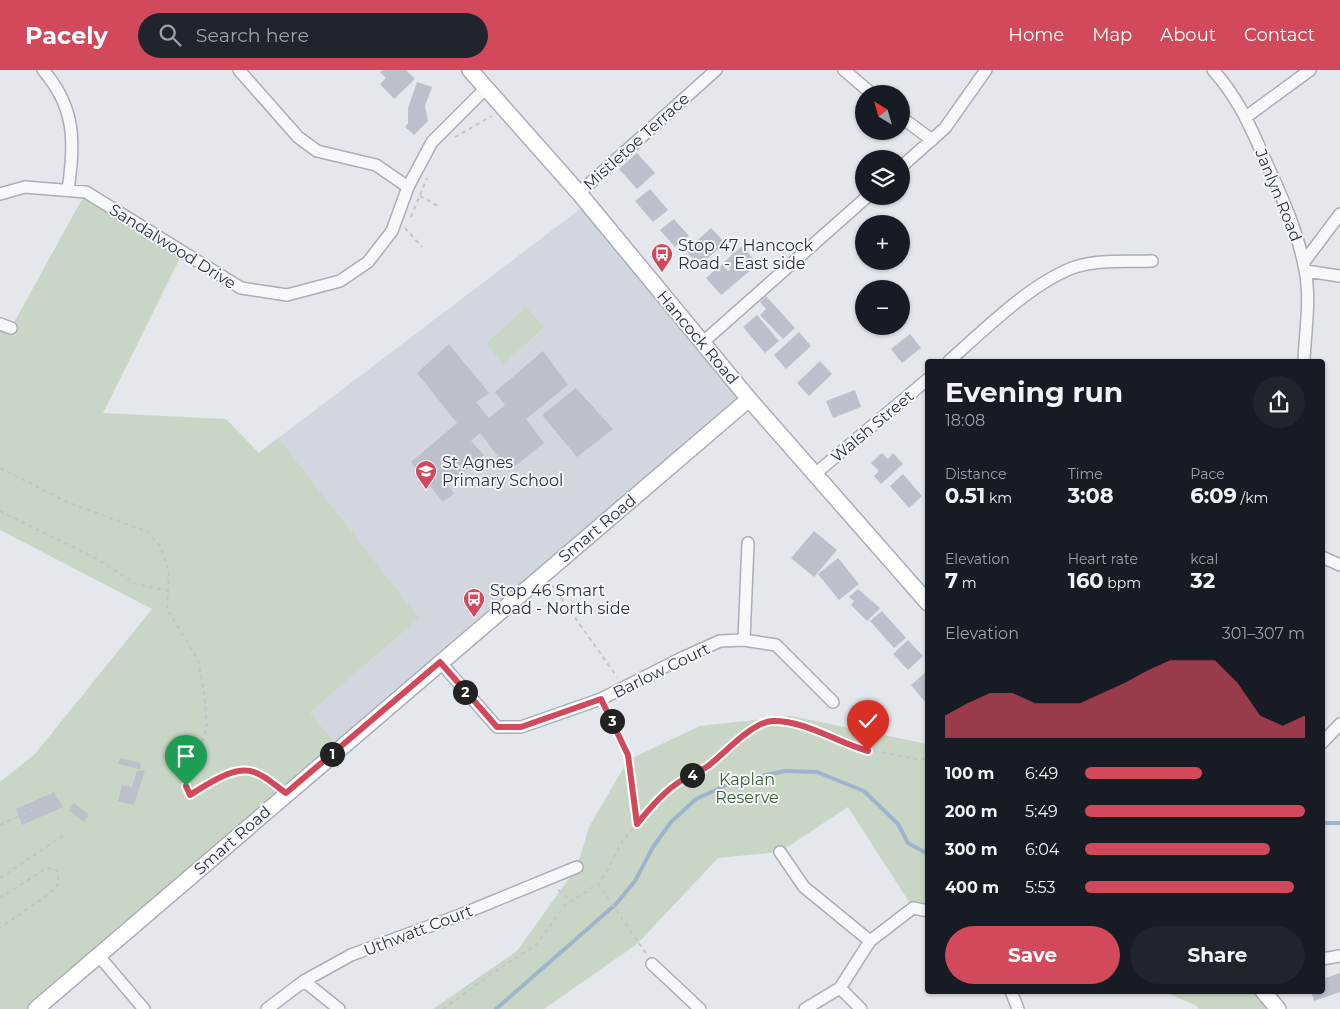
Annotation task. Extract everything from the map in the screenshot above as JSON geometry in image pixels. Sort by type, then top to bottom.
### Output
[{"type":"main road","name":"Hancock Road","points":[[470,70],[579,193],[749,399],[925,600]]},
{"type":"main road","name":"Smart Road","points":[[36,1009],[286,793],[749,399]]},
{"type":"main road","points":[[1266,994],[1278,1009]]},
{"type":"street","points":[[42,70],[56,85],[69,115],[74,153],[68,190]]},
{"type":"street","points":[[239,70],[298,137],[317,151],[376,165],[408,187]]},
{"type":"street","name":"Mistletoe Terrace","points":[[579,193],[716,70]]},
{"type":"street","points":[[844,70],[862,85]]},
{"type":"street","points":[[910,159],[932,140],[963,105],[986,70]]},
{"type":"street","name":"Janlyn Road","points":[[1213,70],[1241,106],[1287,206],[1305,267],[1307,298],[1304,359]]},
{"type":"street","points":[[1246,117],[1310,70]]},
{"type":"street","name":"Sandalwood Drive","points":[[0,194],[25,187],[86,192],[242,288],[287,294],[340,281],[368,262],[392,231],[408,187],[432,142],[486,88]]},
{"type":"street","points":[[910,124],[932,140]]},
{"type":"street","points":[[702,342],[858,205]]},
{"type":"street","points":[[1340,214],[1305,267],[1340,276]]},
{"type":"street","points":[[951,359],[1037,288],[1075,267],[1107,262],[1152,262]]},
{"type":"street","points":[[0,324],[11,328]]},
{"type":"street","name":"Walsh Street","points":[[816,474],[925,382]]},
{"type":"street","points":[[744,640],[748,543]]},
{"type":"street","points":[[1325,558],[1340,565]]},
{"type":"street","name":"Barlow Court","points":[[440,662],[497,727],[521,727],[601,699],[720,642],[744,640],[776,645],[833,702]]},
{"type":"street","points":[[1325,740],[1340,724]]},
{"type":"street","points":[[780,852],[804,887],[870,941]]},
{"type":"street","name":"Uthwatt Court","points":[[267,1009],[304,981],[351,955],[460,915],[576,867]]},
{"type":"street","points":[[805,1009],[840,988],[870,941],[913,908],[925,910]]},
{"type":"street","points":[[98,956],[144,1009]]},
{"type":"street","points":[[1325,958],[1340,956]]},
{"type":"street","points":[[652,964],[700,1009]]},
{"type":"street","points":[[304,981],[340,1009]]},
{"type":"street","points":[[840,988],[861,1009]]},
{"type":"street","points":[[1012,994],[1018,1009]]},
{"type":"path","points":[[452,139],[505,109]]},
{"type":"path","points":[[422,248],[406,229],[430,170]]},
{"type":"path","points":[[420,196],[438,206]]},
{"type":"path","points":[[0,468],[67,502],[148,532],[160,546],[169,571],[168,609],[198,660],[204,692],[207,725],[198,758],[186,786],[190,795],[225,774],[252,771],[268,779],[286,793]]},
{"type":"path","points":[[0,510],[97,559],[136,584],[168,590]]},
{"type":"path","points":[[552,584],[624,687]]},
{"type":"path","points":[[601,699],[628,755],[637,824]]},
{"type":"path","points":[[443,1009],[537,944],[564,906],[598,884],[623,840],[657,802],[684,779],[707,766],[750,732],[768,721],[805,726],[846,745],[868,751],[925,759]]},
{"type":"path","points":[[0,825],[39,807]]},
{"type":"path","points":[[0,878],[68,834]]},
{"type":"path","points":[[0,898],[47,868],[57,870],[58,884],[50,893],[0,928]]},
{"type":"path","points":[[598,884],[652,964]]},
{"type":"path","points":[[558,890],[574,901]]},
{"type":"shaded area","name":"St Agnes Primary School","points":[[588,203],[749,399],[339,748],[161,527]]},
{"type":"green space","points":[[86,192],[183,252],[103,413],[226,419],[259,453],[278,438],[419,618],[310,712],[339,748],[36,1009],[0,1009],[0,782],[35,754],[152,609],[0,530],[0,321],[11,328]]},
{"type":"green space","points":[[526,307],[544,327],[504,364],[486,344]]},
{"type":"green space","name":"Kaplan Reserve","points":[[791,716],[925,744],[925,911],[913,908],[848,807],[780,852],[718,858],[637,944],[544,1009],[433,1009],[517,951],[577,867],[589,827],[628,760],[700,726]]},
{"type":"green space","points":[[1169,994],[1266,994],[1279,1009],[1199,1009],[1197,1006]]},
{"type":"building","points":[[383,70],[406,70],[415,79],[394,99],[380,84],[386,78],[380,72]]},
{"type":"building","points":[[417,82],[432,87],[425,106],[428,121],[414,135],[405,127],[408,123],[408,108]]},
{"type":"building","points":[[637,153],[655,173],[637,189],[619,169]]},
{"type":"building","points":[[650,189],[668,210],[653,222],[635,201]]},
{"type":"building","points":[[674,219],[689,236],[675,247],[660,230]]},
{"type":"building","points":[[711,228],[725,243],[699,266],[686,251]]},
{"type":"building","points":[[742,246],[758,264],[721,295],[706,278],[722,264],[728,271],[731,269],[724,262]]},
{"type":"building","points":[[766,296],[795,328],[783,339],[760,315],[766,309],[760,302]]},
{"type":"building","points":[[757,315],[779,341],[765,353],[743,327]]},
{"type":"building","points":[[799,332],[811,346],[786,369],[774,355]]},
{"type":"building","points":[[910,334],[921,348],[902,363],[891,349]]},
{"type":"building","points":[[449,344],[489,393],[476,402],[489,418],[505,405],[495,392],[543,351],[568,385],[526,419],[544,443],[509,471],[480,433],[471,441],[484,455],[448,485],[454,494],[443,502],[411,462],[457,423],[417,373]]},
{"type":"building","points":[[820,361],[832,374],[809,396],[797,383]]},
{"type":"building","points":[[576,388],[613,429],[577,457],[542,415]]},
{"type":"building","points":[[855,390],[861,407],[833,418],[826,401]]},
{"type":"building","points":[[882,453],[888,459],[893,453],[903,464],[881,484],[874,476],[879,471],[871,463]]},
{"type":"building","points":[[903,474],[922,496],[909,508],[890,486]]},
{"type":"building","points":[[814,531],[837,550],[814,577],[791,558]]},
{"type":"building","points":[[838,558],[859,584],[839,600],[818,574]]},
{"type":"building","points":[[858,589],[880,608],[867,621],[851,605],[854,601],[849,597]]},
{"type":"building","points":[[882,611],[906,638],[894,648],[870,621]]},
{"type":"building","points":[[908,640],[923,656],[908,670],[893,654]]},
{"type":"building","points":[[925,673],[925,702],[911,685]]},
{"type":"building","points":[[120,758],[141,763],[140,769],[118,764]]},
{"type":"building","points":[[145,770],[134,805],[118,801],[122,785],[132,787],[137,771]]},
{"type":"building","points":[[54,792],[63,807],[22,825],[16,809]]},
{"type":"building","points":[[74,803],[89,815],[84,822],[69,810]]},
{"type":"building","points":[[1340,973],[1340,992],[1314,1001],[1312,994],[1325,994],[1325,978]]},
{"type":"waterway","points":[[496,1009],[616,904],[635,881],[653,847],[671,822],[696,799],[733,782],[785,771],[817,772],[864,791],[898,824],[908,843],[925,852]]},
{"type":"waterway","points":[[1325,823],[1340,823]]},
{"type":"place","name":"Stop 47 Hancock Road - East side","points":[[662,273]]},
{"type":"place","name":"St Agnes Primary School","points":[[426,490]]},
{"type":"place","name":"Stop 46 Smart Road - North side","points":[[474,618]]},
{"type":"route","points":[[186,786],[190,795],[225,774],[252,771],[268,779],[286,793],[440,662],[497,727],[521,727],[601,699],[628,755],[637,824],[657,802],[684,779],[707,766],[750,732],[768,721],[805,726],[846,745],[868,751]]}]
